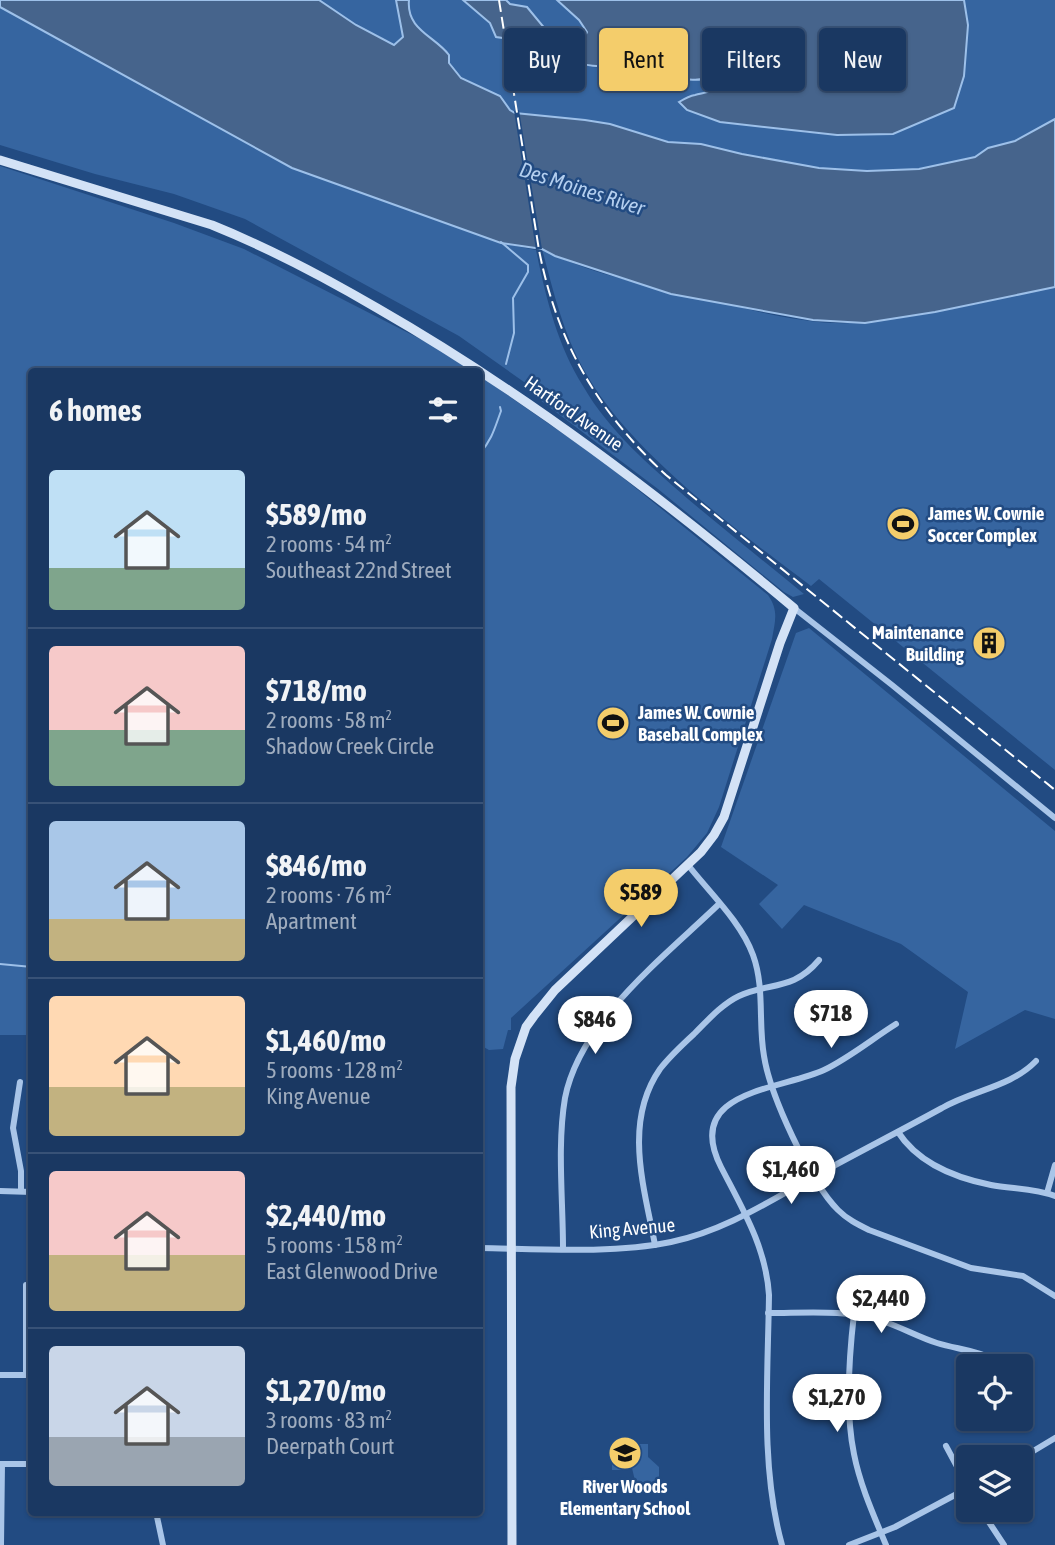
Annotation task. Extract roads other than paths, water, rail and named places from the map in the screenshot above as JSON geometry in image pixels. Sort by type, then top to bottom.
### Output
[{"type":"street","name":"Hartford Avenue","points":[[0,160],[212,225],[242,237],[343,288],[475,368]]},
{"type":"street","name":"Hartford Avenue","points":[[483,373],[579,437],[695,525],[1055,818]]},
{"type":"street","points":[[512,1545],[511,1087],[515,1059],[526,1027],[555,990],[709,843],[724,817],[780,643],[794,608]]},
{"type":"street","points":[[688,865],[748,941],[760,991],[763,1055],[772,1086],[814,1176],[837,1209],[857,1224],[971,1268],[1023,1276],[1055,1296]]},
{"type":"street","points":[[563,1248],[562,1126],[570,1080],[584,1048],[619,1000],[719,904]]},
{"type":"street","points":[[655,1245],[639,1148],[641,1114],[649,1089],[660,1069],[710,1019],[738,997],[788,984],[809,972],[819,960]]},
{"type":"street","points":[[782,1545],[775,1522],[769,1482],[768,1313],[765,1266],[756,1237],[717,1159],[713,1144],[714,1128],[720,1114],[731,1102],[745,1094],[823,1071],[895,1024]]},
{"type":"street","name":"King Avenue","points":[[483,1248],[611,1248],[655,1245],[710,1231],[746,1215],[950,1103],[1013,1079],[1026,1072],[1037,1061]]},
{"type":"street","points":[[20,1082],[13,1128],[21,1171],[21,1192]]},
{"type":"street","points":[[898,1132],[908,1147],[924,1161],[989,1185],[1055,1196]]},
{"type":"street","points":[[1047,1193],[1055,1165]]},
{"type":"street","points":[[0,1191],[28,1192]]},
{"type":"street","points":[[768,1313],[854,1314],[881,1320],[927,1340],[982,1354]]},
{"type":"street","points":[[854,1314],[850,1352],[851,1436],[858,1471],[886,1545]]},
{"type":"street","points":[[0,1375],[28,1375]]},
{"type":"street","points":[[1033,1451],[1055,1438]]},
{"type":"street","points":[[946,1446],[956,1465]]},
{"type":"street","points":[[2,1545],[1,1464],[28,1464]]},
{"type":"street","points":[[849,1545],[916,1517],[956,1494]]},
{"type":"street","points":[[157,1516],[163,1545]]},
{"type":"street","points":[[989,1522],[1004,1545]]},
{"type":"water","name":"Des Moines River","points":[[0,0],[319,0],[356,25],[394,45],[403,37],[396,0],[409,0],[412,19],[449,55],[449,63],[461,78],[500,96],[515,113],[610,124],[668,142],[701,144],[819,168],[867,171],[919,169],[975,157],[988,148],[1015,141],[1055,119],[1055,287],[935,312],[865,323],[813,320],[671,294],[555,256],[542,249],[501,243],[292,168],[0,7]]},
{"type":"water","points":[[463,0],[506,0],[510,4],[527,7],[544,28],[504,28],[504,38],[496,37],[490,23]]},
{"type":"water","points":[[557,0],[964,0],[968,25],[964,76],[954,108],[893,134],[837,135],[720,122],[687,110],[679,102],[711,91],[805,91],[805,28],[702,28],[702,79],[694,80],[688,79],[688,28],[599,28],[599,66],[586,65],[587,32],[579,20]]},
{"type":"waterway","points":[[501,242],[528,265],[528,272],[513,298],[514,333],[506,364]]},
{"type":"waterway","points":[[483,449],[493,433],[500,407]]},
{"type":"waterway","points":[[0,964],[28,967]]},
{"type":"railway","points":[[499,0],[539,250],[547,283],[569,345],[600,400],[641,451],[666,475],[1055,790]]},
{"type":"place","name":"James W. Cownie Soccer Complex","points":[[903,524]]},
{"type":"place","name":"Maintenance Building","points":[[989,643]]},
{"type":"place","name":"James W. Cownie Baseball Complex","points":[[613,723]]},
{"type":"place","name":"River Woods Elementary School","points":[[625,1453]]}]
